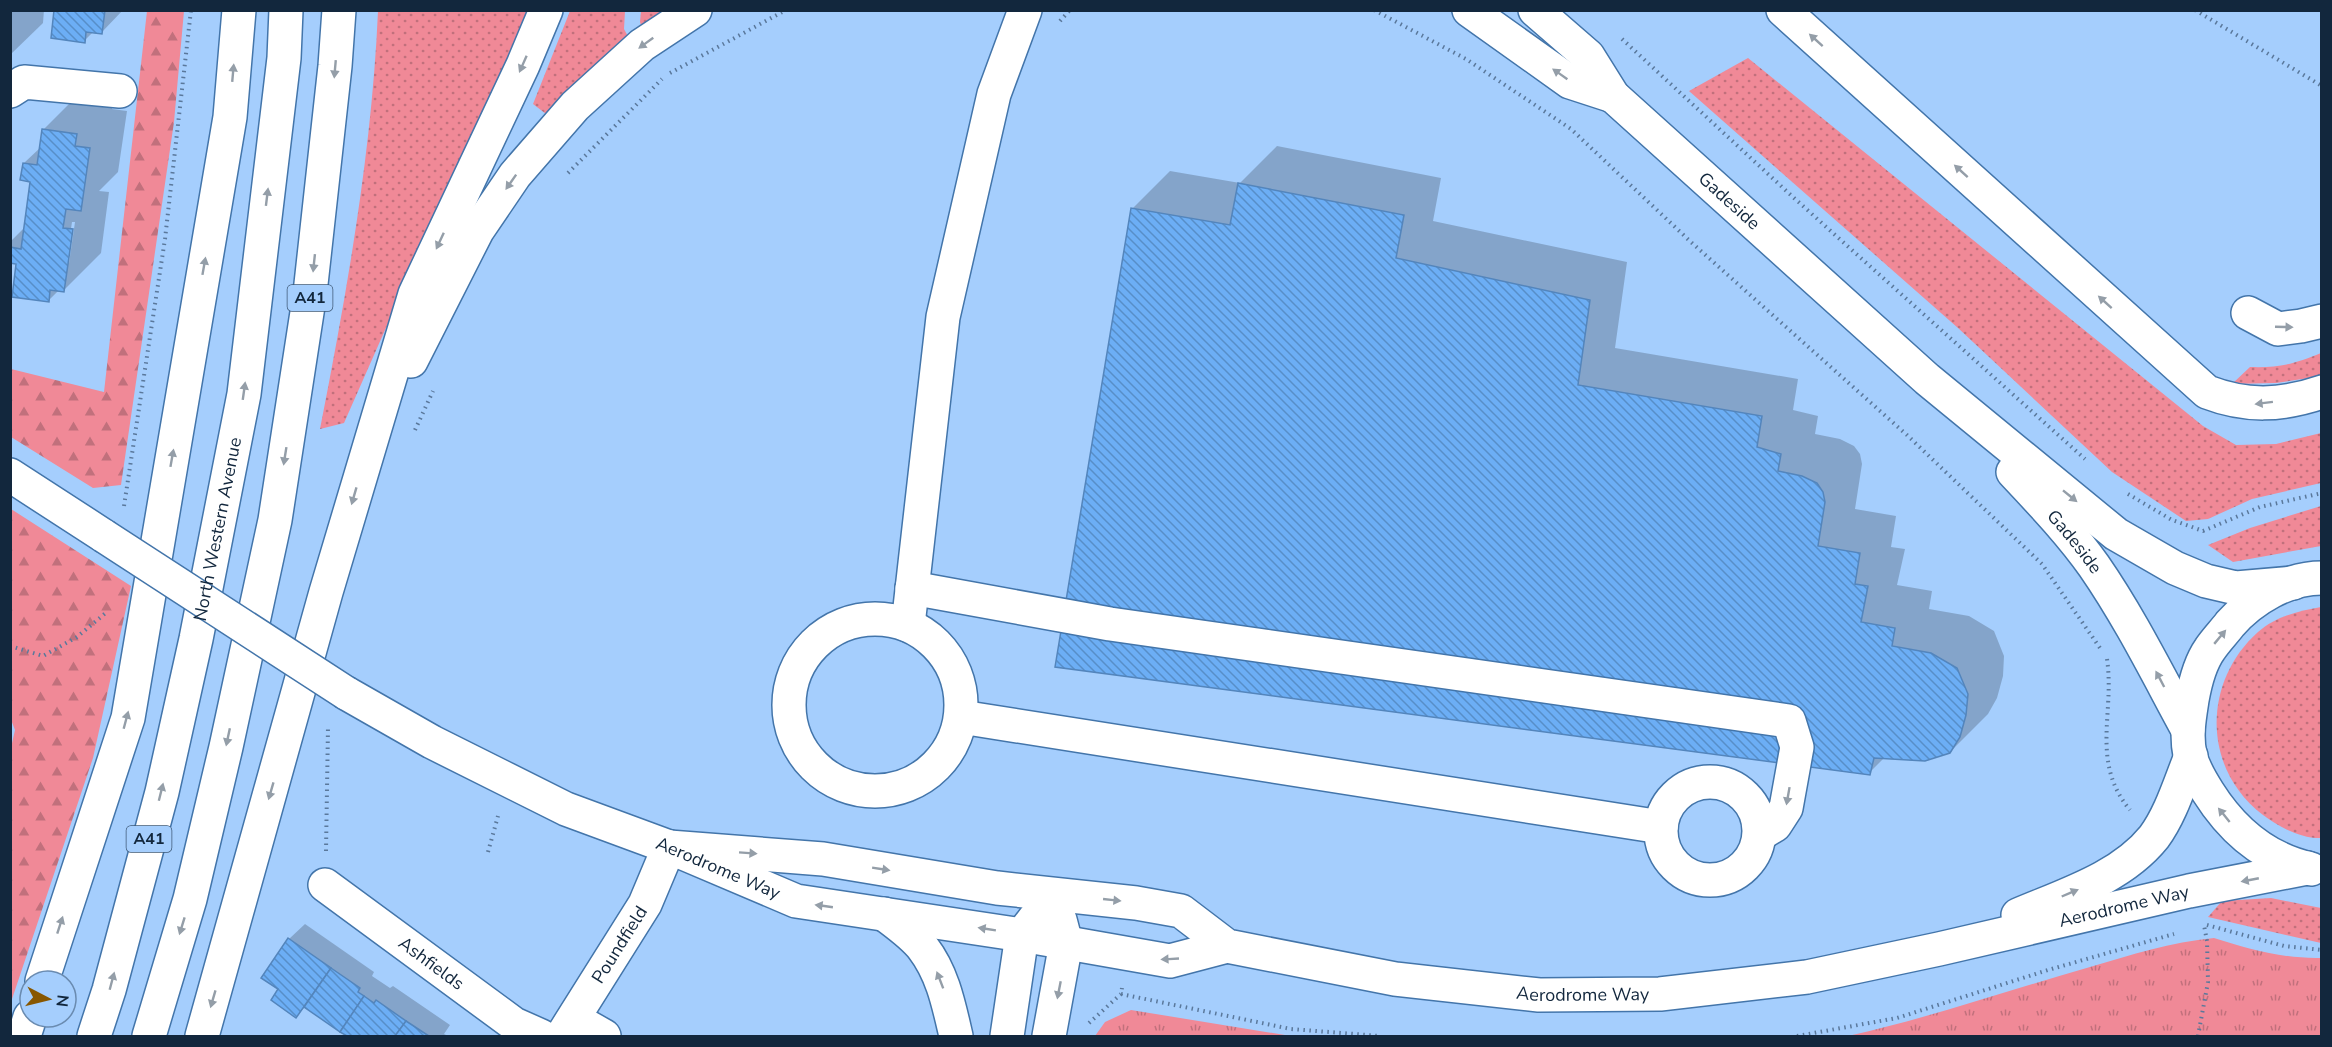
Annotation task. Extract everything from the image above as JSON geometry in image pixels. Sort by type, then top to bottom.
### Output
[{"type":"main road","points":[[46,969],[128,718],[230,117],[239,10]]},
{"type":"main road","name":"North Western Avenue","points":[[94,1036],[109,990],[162,792],[198,628],[244,394],[284,58],[286,10]]},
{"type":"main road","name":"A41","points":[[149,1036],[190,899],[226,747],[275,520],[310,293],[339,10]]},
{"type":"main road","points":[[202,1036],[326,592],[415,294],[523,65],[546,10]]},
{"type":"main road","points":[[370,440],[477,231],[515,175],[575,106],[642,45],[695,10]]},
{"type":"main road","points":[[908,625],[943,317],[994,94],[1025,10]]},
{"type":"main road","name":"Gadeside","points":[[1469,10],[1570,82],[1613,96]]},
{"type":"main road","name":"Gadeside","points":[[1535,10],[1588,56],[1613,96],[1927,380],[2116,534],[2175,568],[2206,581],[2236,588],[2312,578]]},
{"type":"main road","points":[[1783,10],[2207,392],[2254,405],[2286,401],[2322,392]]},
{"type":"main road","points":[[10,91],[24,82],[120,91]]},
{"type":"main road","points":[[2248,313],[2278,329],[2322,321]]},
{"type":"main road","name":"Gadeside","points":[[1927,380],[2063,525],[2093,566],[2121,608],[2189,743],[2202,783],[2222,815],[2242,835],[2266,851],[2314,870]]},
{"type":"main road","points":[[10,475],[346,693],[432,742],[566,810],[669,847]]},
{"type":"main road","name":"Aerodrome Way","points":[[1939,949],[2097,882],[2130,859],[2154,836],[2173,800],[2189,743],[2195,681],[2209,650],[2242,611],[2265,595],[2312,578]]},
{"type":"main road","points":[[912,588],[1122,626],[1789,721],[1797,747],[1786,808],[1775,825],[1760,834]]},
{"type":"main road","points":[[864,619],[887,619],[908,625],[928,636],[944,652],[955,672],[961,694],[961,717],[955,738],[943,758],[928,774],[908,785],[886,791],[863,791],[841,785],[822,774],[806,758],[795,738],[789,716],[789,694],[795,672],[806,652],[823,636],[842,625],[864,619]]},
{"type":"main road","points":[[961,717],[1661,827]]},
{"type":"main road","points":[[1705,781],[1722,783],[1738,790],[1751,801],[1760,834],[1755,851],[1746,865],[1724,878],[1698,879],[1683,872],[1670,860],[1663,844],[1661,827],[1665,810],[1675,796],[1689,786],[1705,781]]},
{"type":"main road","name":"Aerodrome Way","points":[[669,847],[823,859],[997,888],[1136,903],[1181,911],[1227,946]]},
{"type":"main road","name":"Aerodrome Way","points":[[669,847],[796,902],[1022,935],[1170,961],[1227,946],[1395,979],[1539,995],[1660,994],[1807,977],[2189,891],[2314,870]]},
{"type":"main road","name":"Poundfield","points":[[568,1028],[645,904],[669,847]]},
{"type":"main road","name":"Ashfields","points":[[325,885],[514,1024],[541,1036]]},
{"type":"main road","points":[[1006,1036],[1022,935],[1054,894]]},
{"type":"main road","points":[[1049,1036],[1066,943],[1054,894]]},
{"type":"main road","points":[[882,913],[905,930],[928,955],[938,972],[947,998],[956,1036]]},
{"type":"main road","points":[[568,1028],[604,1036]]},
{"type":"path","points":[[124,507],[165,239],[191,10]]},
{"type":"path","points":[[566,175],[665,75],[786,10]]},
{"type":"path","points":[[1374,10],[1466,59],[1571,129],[1692,243],[1907,435],[2042,564],[2108,660],[2106,731],[2108,769],[2118,796],[2134,816]]},
{"type":"path","points":[[2195,10],[2322,86]]},
{"type":"path","points":[[1616,34],[1803,206],[2093,466]]},
{"type":"path","points":[[413,433],[436,384]]},
{"type":"path","points":[[2127,494],[2172,520],[2203,531],[2260,507],[2322,493]]},
{"type":"path","points":[[10,646],[43,656],[77,637],[108,612],[110,600]]},
{"type":"path","points":[[325,885],[328,721]]},
{"type":"path","points":[[488,852],[498,816]]},
{"type":"path","points":[[2198,1036],[2208,982],[2207,941],[2204,924]]},
{"type":"path","points":[[2196,926],[2204,924],[2284,946],[2322,950]]},
{"type":"path","points":[[1797,1036],[1897,1018],[2180,931]]},
{"type":"path","points":[[1081,1030],[1121,994],[1292,1029],[1380,1036]]},
{"type":"green space","points":[[147,11],[184,11],[174,122],[121,485],[93,488],[11,437],[11,369],[104,392]]},
{"type":"green space","points":[[378,11],[532,11],[404,287],[344,423],[320,429],[357,221],[370,116]]},
{"type":"green space","points":[[570,11],[625,11],[624,29],[631,42],[550,117],[533,104]]},
{"type":"green space","points":[[641,11],[677,11],[643,31],[640,22]]},
{"type":"green space","points":[[1748,58],[2203,426],[2236,445],[2276,444],[2321,433],[2321,483],[2252,499],[2208,519],[2186,521],[2112,472],[1958,328],[1689,91]]},
{"type":"green space","points":[[2321,353],[2321,376],[2276,383],[2232,384],[2250,367],[2286,364]]},
{"type":"green space","points":[[2321,506],[2321,546],[2233,562],[2208,545],[2250,528]]},
{"type":"green space","points":[[11,509],[131,586],[93,758],[22,969],[18,969],[18,981],[11,1002],[10,752],[15,730],[10,717]]},
{"type":"green space","points":[[2321,607],[2322,838],[2314,838],[2283,828],[2263,815],[2243,796],[2229,774],[2220,750],[2217,725],[2219,700],[2227,675],[2240,652],[2258,632],[2272,622],[2296,612]]},
{"type":"green space","points":[[2271,898],[2321,908],[2321,943],[2208,917],[2222,901]]},
{"type":"green space","points":[[2214,938],[2267,953],[2321,958],[2321,1036],[1848,1036],[1939,1012],[2136,954]]},
{"type":"green space","points":[[1131,1010],[1291,1036],[1095,1036],[1105,1022]]},
{"type":"building","points":[[54,10],[105,10],[102,34],[86,32],[85,43],[51,38]]},
{"type":"building","points":[[42,129],[77,134],[75,146],[90,148],[81,211],[66,209],[63,228],[73,229],[64,292],[50,290],[49,302],[12,297],[16,264],[10,263],[10,247],[21,249],[30,182],[20,180],[23,163],[37,165]]},
{"type":"building","points":[[1238,183],[1404,215],[1396,258],[1590,300],[1578,385],[1762,416],[1757,447],[1781,454],[1778,471],[1802,476],[1817,483],[1823,492],[1825,502],[1818,546],[1860,553],[1855,584],[1868,586],[1861,622],[1895,628],[1892,646],[1931,653],[1957,668],[1968,694],[1966,715],[1960,737],[1950,753],[1925,761],[1874,758],[1870,775],[1055,667],[1131,208],[1230,225]]},
{"type":"building","points":[[288,938],[331,968],[296,1018],[271,1000],[278,989],[261,978]]},
{"type":"building","points":[[331,968],[360,988],[358,992],[364,996],[340,1032],[304,1007]]},
{"type":"building","points":[[364,996],[374,1003],[376,1000],[406,1021],[395,1036],[347,1036],[340,1032]]},
{"type":"building","points":[[406,1021],[429,1036],[395,1036]]}]
